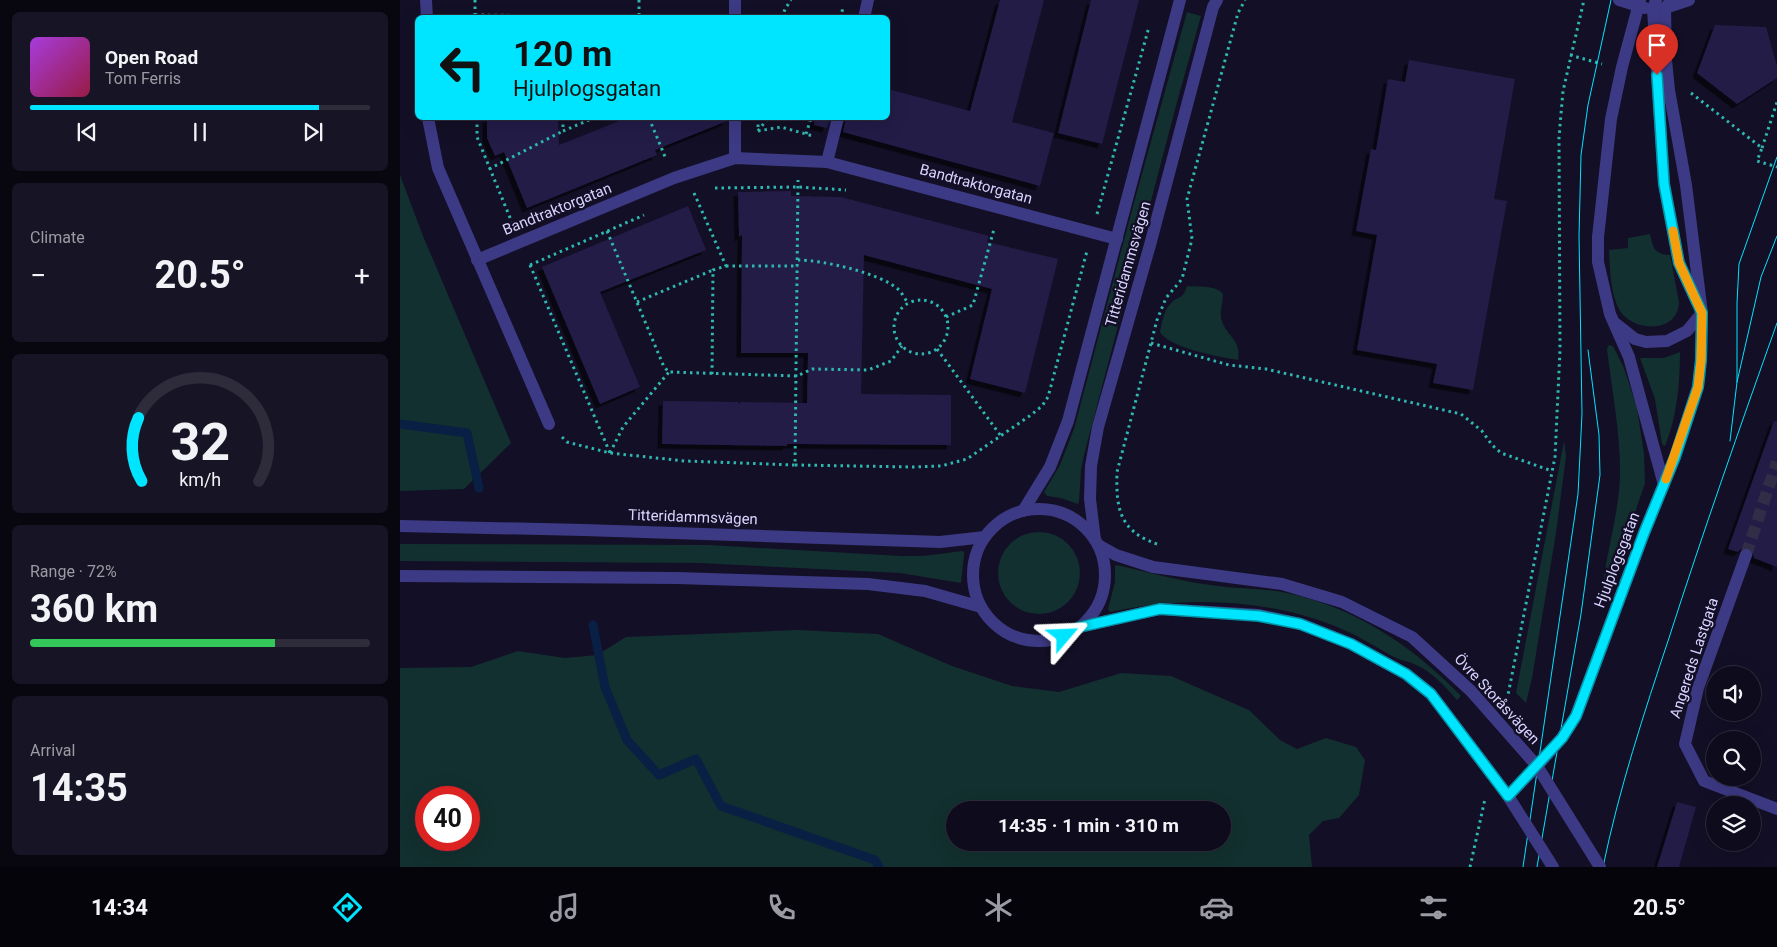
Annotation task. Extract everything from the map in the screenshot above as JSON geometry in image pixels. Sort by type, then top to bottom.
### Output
[{"type":"street","points":[[426,0],[427,15]]},
{"type":"street","points":[[735,0],[735,15]]},
{"type":"street","points":[[865,15],[868,0]]},
{"type":"street","name":"Titteridammsvägen","points":[[1023,511],[1050,466],[1068,421],[1180,0]]},
{"type":"street","name":"Titteridammsvägen","points":[[1096,542],[1090,500],[1091,466],[1098,427],[1150,245],[1213,7],[1217,0]]},
{"type":"street","points":[[1619,0],[1661,4],[1689,0]]},
{"type":"street","points":[[1638,3],[1611,119],[1598,237],[1598,262],[1602,286],[1613,321],[1629,357],[1664,485]]},
{"type":"street","points":[[1613,321],[1635,339],[1646,342],[1667,341],[1687,330],[1702,313],[1679,263],[1664,184],[1661,4]]},
{"type":"street","name":"Hjulplogsgatan","points":[[1508,796],[1562,738],[1576,716],[1644,533],[1675,457],[1698,387],[1701,360],[1702,313],[1686,185],[1668,80],[1661,4]]},
{"type":"street","points":[[428,120],[438,168],[549,424]]},
{"type":"street","points":[[735,120],[735,158]]},
{"type":"street","points":[[827,162],[837,120]]},
{"type":"street","name":"Bandtraktorgatan","points":[[477,260],[679,176],[735,158],[827,162],[1093,231],[1117,239]]},
{"type":"street","points":[[1039,509],[1056,512],[1071,518],[1084,527],[1096,542],[1104,562],[1105,580],[1101,598],[1093,614],[1080,627],[1064,636],[1045,641],[1026,640],[1008,633],[992,622],[981,607],[974,584],[975,559],[985,537],[1008,517],[1023,511],[1039,509]]},
{"type":"street","name":"Titteridammsvägen","points":[[400,526],[940,542],[985,537]]},
{"type":"street","name":"Övre Storåsvägen","points":[[1096,542],[1116,555],[1153,567],[1282,584],[1342,602],[1412,637],[1471,691],[1537,766],[1600,867]]},
{"type":"street","name":"Angereds Lastgata","points":[[1746,555],[1698,688],[1685,744],[1704,781],[1777,809]]},
{"type":"street","points":[[400,576],[677,578],[868,584],[925,591],[981,607]]},
{"type":"street","points":[[1080,627],[1160,609],[1259,616],[1300,624],[1351,644],[1406,674],[1431,694],[1508,796],[1553,867]]},
{"type":"path","points":[[475,0],[475,15]]},
{"type":"path","points":[[639,0],[639,15]]},
{"type":"path","points":[[783,15],[792,0]]},
{"type":"path","points":[[1162,546],[1144,540],[1128,526],[1119,512],[1116,490],[1117,472],[1157,320],[1166,298],[1182,279],[1192,239],[1186,199],[1238,13],[1245,0]]},
{"type":"path","points":[[1513,671],[1555,457],[1560,350],[1559,137],[1561,106],[1570,55],[1584,0]]},
{"type":"path","points":[[549,424],[567,442],[610,453],[685,461],[795,465],[941,466],[967,459],[1042,406],[1048,397],[1151,20]]},
{"type":"path","points":[[1685,89],[1762,148]]},
{"type":"path","points":[[1777,102],[1757,161],[1777,168]]},
{"type":"path","points":[[477,120],[477,137],[489,169],[610,453]]},
{"type":"path","points":[[563,120],[563,132]]},
{"type":"path","points":[[489,169],[590,120]]},
{"type":"path","points":[[650,120],[679,176],[694,194],[726,266]]},
{"type":"path","points":[[766,120],[758,131],[781,127],[832,141]]},
{"type":"path","points":[[806,134],[810,120]]},
{"type":"path","points":[[795,465],[798,160]]},
{"type":"path","points":[[707,190],[714,188],[798,187],[847,190]]},
{"type":"path","points":[[694,194],[700,192]]},
{"type":"path","points":[[599,210],[664,367],[669,372],[712,375],[797,376],[812,369],[868,370],[891,361],[902,346]]},
{"type":"path","points":[[530,265],[650,212]]},
{"type":"path","points":[[946,317],[973,305],[993,228],[1002,231]]},
{"type":"path","points":[[1078,249],[1087,252]]},
{"type":"path","points":[[798,260],[835,266],[878,277],[898,290],[908,303]]},
{"type":"path","points":[[637,302],[726,266],[798,266]]},
{"type":"path","points":[[712,375],[713,270]]},
{"type":"path","points":[[926,300],[942,309],[948,326],[947,335],[944,343],[937,349],[929,353],[912,353],[902,346],[894,334],[895,316],[908,303],[926,300]]},
{"type":"path","points":[[1151,343],[1229,365],[1266,369],[1461,414],[1482,431],[1492,445],[1501,453],[1552,471]]},
{"type":"path","points":[[937,349],[1001,436]]},
{"type":"path","points":[[610,453],[623,427],[669,372]]},
{"type":"path","points":[[1470,867],[1480,819]]},
{"type":"green space","points":[[1187,12],[1201,16],[1084,455],[1078,504],[1061,498],[1047,496],[1044,492],[1060,465],[1074,429]]},
{"type":"green space","points":[[400,175],[423,236],[511,443],[464,489],[400,491]]},
{"type":"green space","points":[[1650,234],[1657,252],[1670,255],[1679,302],[1677,312],[1671,320],[1664,324],[1645,326],[1635,323],[1620,311],[1612,289],[1609,250],[1628,248],[1628,238]]},
{"type":"green space","points":[[1187,286],[1216,289],[1223,294],[1221,318],[1238,347],[1238,360],[1184,347],[1165,338],[1160,332],[1167,308],[1172,302],[1183,295]]},
{"type":"green space","points":[[1609,345],[1613,346],[1624,368],[1637,408],[1644,454],[1645,483],[1609,590],[1604,594],[1602,592],[1617,507],[1620,478],[1618,430],[1607,349]]},
{"type":"green space","points":[[1680,352],[1677,400],[1665,446],[1662,444],[1655,399],[1640,358],[1664,358]]},
{"type":"green space","points":[[1564,441],[1566,456],[1556,533],[1532,678],[1526,703],[1516,693]]},
{"type":"green space","points":[[1039,532],[1055,536],[1068,544],[1076,557],[1080,573],[1076,589],[1068,602],[1055,610],[1039,614],[1023,610],[1010,602],[1002,589],[998,573],[1002,557],[1010,544],[1023,536]]},
{"type":"green space","points":[[400,544],[709,545],[902,556],[923,556],[962,551],[964,555],[961,583],[900,573],[699,563],[400,561]]},
{"type":"green space","points":[[1115,566],[1205,584],[1282,592],[1308,598],[1333,607],[1357,617],[1402,645],[1423,660],[1461,696],[1457,700],[1443,684],[1426,671],[1350,633],[1308,617],[1280,610],[1224,602],[1195,602],[1138,607],[1110,612],[1108,609],[1115,582]]},
{"type":"green space","points":[[798,630],[878,634],[952,666],[1012,686],[1059,692],[1121,673],[1171,676],[1249,710],[1280,740],[1297,749],[1326,738],[1356,747],[1365,760],[1359,795],[1339,818],[1323,821],[1309,835],[1312,867],[400,867],[400,668],[471,667],[518,651],[565,658],[597,655],[626,637]]},
{"type":"building","points":[[1000,0],[1044,0],[1012,122],[1054,133],[1040,186],[843,132],[846,120],[890,120],[890,90],[970,111]]},
{"type":"building","points":[[1091,0],[1139,0],[1102,144],[1058,133]]},
{"type":"building","points":[[1715,25],[1766,27],[1777,66],[1777,78],[1737,104],[1697,73]]},
{"type":"building","points":[[1409,60],[1515,79],[1494,199],[1507,201],[1473,390],[1433,383],[1437,364],[1357,350],[1377,235],[1356,231],[1371,149],[1376,150],[1388,79],[1405,82]]},
{"type":"building","points":[[487,120],[558,120],[559,145],[622,120],[727,120],[655,150],[657,155],[527,208],[504,152],[495,156],[487,138]]},
{"type":"building","points":[[815,120],[829,120],[827,128],[814,125]]},
{"type":"building","points":[[791,191],[791,196],[841,197],[989,236],[987,242],[1058,259],[1025,393],[970,379],[992,289],[864,255],[861,394],[951,395],[951,445],[787,444],[787,446],[662,444],[663,401],[738,402],[740,405],[740,402],[807,403],[808,353],[741,353],[742,235],[739,237],[738,192]]},
{"type":"building","points":[[688,206],[706,250],[600,292],[640,387],[600,404],[542,267]]},
{"type":"building","points":[[1774,421],[1777,421],[1777,567],[1754,558],[1752,550],[1748,547],[1738,552],[1728,549]]},
{"type":"building","points":[[1677,802],[1696,807],[1679,867],[1657,867]]},
{"type":"waterway","points":[[400,424],[467,433],[479,488]]},
{"type":"waterway","points":[[593,625],[605,687],[627,740],[659,775],[696,759],[721,806],[875,860],[879,867]]},
{"type":"tunnel","points":[[1746,555],[1777,462]]},
{"type":"tram line","points":[[1523,867],[1578,494],[1582,414],[1579,236],[1581,155],[1588,105],[1611,0]]},
{"type":"tram line","points":[[1737,382],[1739,264],[1777,157]]},
{"type":"tram line","points":[[1730,441],[1737,382],[1761,277],[1777,236]]},
{"type":"tram line","points":[[1603,867],[1624,780],[1650,694],[1708,519],[1777,323]]},
{"type":"tram line","points":[[1537,867],[1581,614],[1600,475],[1599,435],[1588,350]]},
{"type":"slow traffic","points":[[1666,479],[1698,387],[1701,360],[1702,313],[1679,263],[1673,231]]},
{"type":"route","points":[[1064,636],[1080,627],[1160,609],[1259,616],[1300,624],[1351,644],[1406,674],[1420,684],[1431,694],[1508,796],[1562,738],[1576,716],[1644,533],[1675,457],[1698,387],[1701,360],[1702,313],[1679,263],[1664,184],[1657,75]]}]
